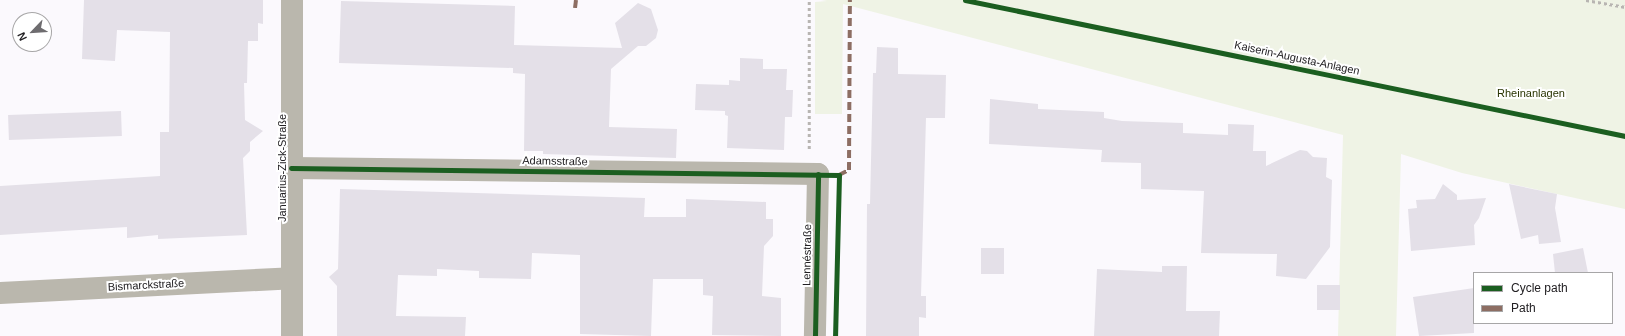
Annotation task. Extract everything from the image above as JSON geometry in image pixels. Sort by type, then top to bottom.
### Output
[{"type":"street","name":"Januarius-Zick-Straße","points":[[292,0],[292,336]]},
{"type":"street","name":"Adamsstraße","points":[[292,168],[818,174]]},
{"type":"street","name":"Lennéstraße","points":[[815,336],[818,174]]},
{"type":"street","name":"Bismarckstraße","points":[[0,294],[292,278]]},
{"type":"path","points":[[809,0],[808,162],[818,174]]},
{"type":"path","points":[[1586,0],[1625,7]]},
{"type":"green space","name":"Rheinanlagen","points":[[821,0],[1625,0],[1625,209],[1462,173],[1401,154],[1396,336],[1338,336],[1343,135],[843,4],[842,114],[815,114],[815,2],[827,1]]},
{"type":"building","points":[[84,0],[263,0],[263,24],[258,23],[258,41],[248,41],[247,83],[244,83],[245,120],[263,131],[250,142],[250,151],[243,158],[247,235],[158,239],[158,235],[127,238],[127,227],[0,235],[0,186],[160,176],[160,132],[169,132],[170,32],[117,30],[115,61],[82,59]]},
{"type":"building","points":[[341,1],[515,6],[514,45],[622,48],[615,23],[638,3],[651,9],[658,30],[656,38],[646,46],[638,46],[611,69],[609,127],[677,129],[676,158],[543,154],[543,151],[524,151],[525,74],[513,73],[513,68],[339,63]]},
{"type":"building","points":[[877,47],[898,48],[898,74],[946,75],[945,118],[926,118],[921,296],[926,296],[926,318],[919,317],[919,336],[866,336],[867,204],[870,204],[873,73],[876,73]]},
{"type":"building","points":[[740,58],[763,59],[763,69],[787,69],[786,90],[793,90],[792,117],[785,117],[784,150],[727,148],[728,116],[725,115],[725,111],[695,110],[696,84],[729,85],[729,80],[740,81]]},
{"type":"building","points":[[990,99],[1038,104],[1038,109],[1104,112],[1104,118],[1122,121],[1183,123],[1183,133],[1228,135],[1228,124],[1254,125],[1253,151],[1266,151],[1266,166],[1300,150],[1307,151],[1313,157],[1327,158],[1326,177],[1332,180],[1330,247],[1306,279],[1276,276],[1277,254],[1201,253],[1204,191],[1141,189],[1141,163],[1101,162],[1102,150],[989,144]]},
{"type":"building","points":[[121,111],[122,136],[9,140],[8,115]]},
{"type":"building","points":[[1443,184],[1457,195],[1457,200],[1486,198],[1479,218],[1474,225],[1475,245],[1411,251],[1408,209],[1417,208],[1416,200],[1435,199]]},
{"type":"building","points":[[1509,184],[1557,194],[1555,208],[1561,242],[1539,244],[1538,235],[1521,239]]},
{"type":"building","points":[[340,189],[645,198],[644,217],[686,217],[686,199],[766,202],[766,219],[773,219],[773,236],[764,246],[762,296],[781,298],[781,336],[712,335],[713,296],[703,295],[703,279],[653,279],[651,336],[580,334],[580,255],[532,253],[531,279],[479,278],[479,271],[437,269],[437,276],[398,275],[396,316],[466,317],[465,336],[337,336],[337,286],[329,277],[338,269]]},
{"type":"building","points":[[981,248],[1004,248],[1004,274],[981,274]]},
{"type":"building","points":[[1583,248],[1588,272],[1555,272],[1553,254]]},
{"type":"building","points":[[1162,266],[1187,266],[1186,311],[1220,311],[1219,336],[1094,336],[1097,269],[1162,272]]},
{"type":"building","points":[[1317,285],[1340,285],[1340,310],[1317,310]]},
{"type":"building","points":[[1473,288],[1474,333],[1419,336],[1413,297]]},
{"type":"marked path","points":[[575,8],[576,0]]},
{"type":"marked path","points":[[839,175],[849,170],[850,0]]},
{"type":"cycle path","name":"Kaiserin-Augusta-Anlagen","points":[[965,0],[1625,136]]},
{"type":"cycle path","points":[[291,168],[839,175],[835,336]]},
{"type":"cycle path","points":[[815,336],[818,174]]}]
